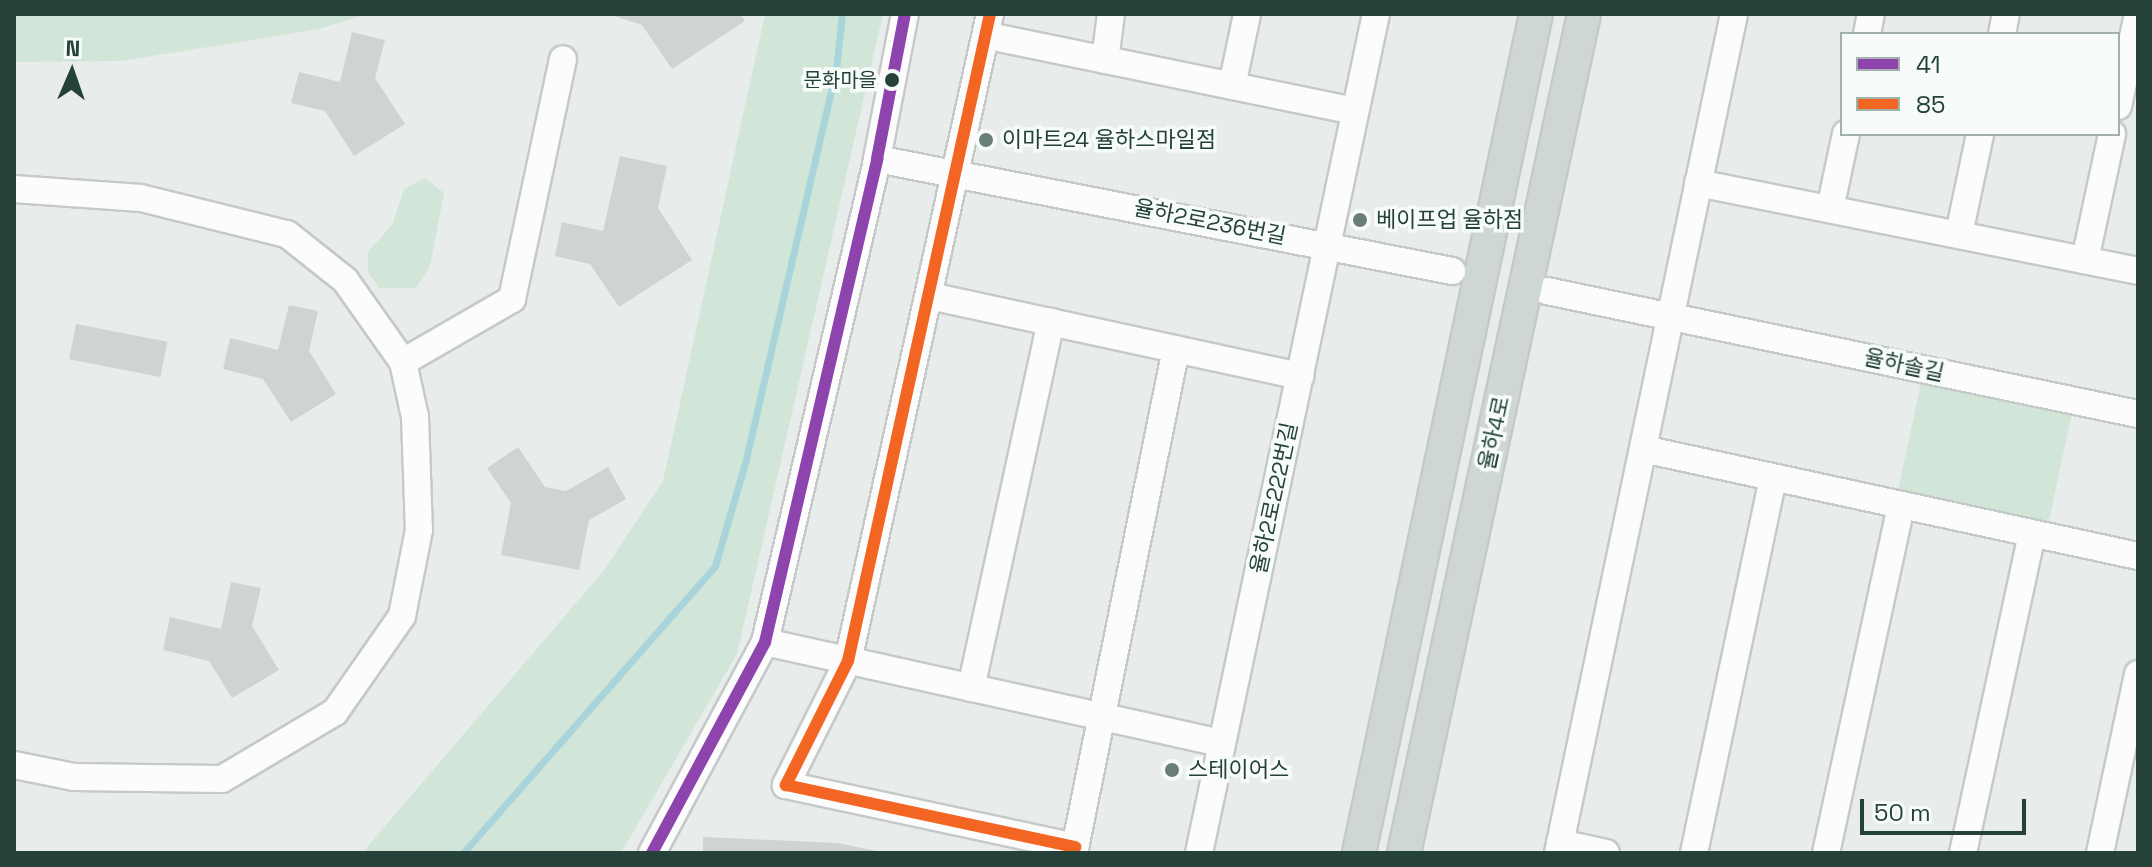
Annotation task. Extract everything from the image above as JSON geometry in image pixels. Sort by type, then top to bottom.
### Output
[{"type":"main road","name":"율하4로","points":[[1359,853],[1536,14]]},
{"type":"main road","name":"율하4로","points":[[1404,853],[1584,14]]},
{"type":"street","points":[[652,853],[765,642],[877,159],[905,14]]},
{"type":"street","points":[[1105,60],[1111,14]]},
{"type":"street","points":[[1232,86],[1247,14]]},
{"type":"street","points":[[1328,245],[1376,14]]},
{"type":"street","points":[[1606,853],[1559,848],[1734,14]]},
{"type":"street","points":[[2120,97],[2138,14]]},
{"type":"street","points":[[1176,349],[1074,850],[786,785],[848,661],[959,174],[989,25],[1105,60],[1354,111]]},
{"type":"street","points":[[403,362],[512,299],[563,59]]},
{"type":"street","points":[[1830,209],[1846,136]]},
{"type":"street","points":[[1959,234],[1980,136]]},
{"type":"street","points":[[2085,260],[2112,136]]},
{"type":"street","name":"율하2로236번길","points":[[877,159],[1452,271]]},
{"type":"street","points":[[1698,183],[2138,271]]},
{"type":"street","points":[[14,189],[141,198],[287,234],[345,280],[403,362],[415,417],[419,530],[402,616],[335,712],[222,779],[74,777],[14,765]]},
{"type":"street","name":"율하2로222번길","points":[[1199,853],[1328,245]]},
{"type":"street","name":"율하솔길","points":[[1547,291],[2138,414]]},
{"type":"street","points":[[930,296],[1300,376]]},
{"type":"street","points":[[971,688],[1051,322]]},
{"type":"street","points":[[1643,449],[2138,556]]},
{"type":"street","points":[[1694,853],[1773,478]]},
{"type":"street","points":[[1826,853],[1901,505]]},
{"type":"street","points":[[1963,853],[2032,533]]},
{"type":"street","points":[[765,642],[1222,743]]},
{"type":"street","points":[[2100,853],[2138,674]]},
{"type":"green space","points":[[14,14],[367,14],[319,29],[122,61],[14,62]]},
{"type":"green space","points":[[765,14],[883,14],[737,654],[621,853],[362,853],[605,569],[663,481]]},
{"type":"green space","points":[[425,178],[444,193],[430,266],[416,288],[379,288],[368,272],[368,252],[392,225],[404,189]]},
{"type":"green space","points":[[1923,373],[2074,405],[2047,531],[1896,499]]},
{"type":"building","points":[[608,14],[740,14],[745,21],[672,69],[642,25]]},
{"type":"building","points":[[352,32],[385,40],[375,78],[405,124],[354,156],[325,111],[291,103],[299,72],[340,82]]},
{"type":"building","points":[[620,156],[667,166],[658,208],[692,260],[619,307],[590,264],[555,256],[562,222],[603,231]]},
{"type":"building","points":[[289,305],[318,311],[309,351],[336,394],[291,422],[263,379],[223,369],[230,338],[278,350]]},
{"type":"building","points":[[76,324],[167,342],[160,377],[69,359]]},
{"type":"building","points":[[518,447],[545,487],[566,491],[608,467],[626,499],[589,520],[579,570],[501,555],[511,503],[487,468]]},
{"type":"building","points":[[231,582],[261,588],[252,626],[279,670],[232,698],[209,661],[163,650],[170,617],[221,629]]},
{"type":"building","points":[[703,837],[838,843],[881,852],[703,853]]},
{"type":"waterway","points":[[463,853],[715,566],[746,459],[836,70],[842,14]]},
{"type":"transit line","name":"41","points":[[652,853],[765,642],[877,159],[905,14]]},
{"type":"transit line","name":"85","points":[[990,14],[848,661],[786,785],[1075,847]]},
{"type":"place","name":"문화마을","points":[[892,80]]},
{"type":"place","name":"이마트24 율하스마일점","points":[[986,140]]},
{"type":"place","name":"베이프업 율하점","points":[[1360,220]]},
{"type":"place","name":"스테이어스","points":[[1172,770]]}]
